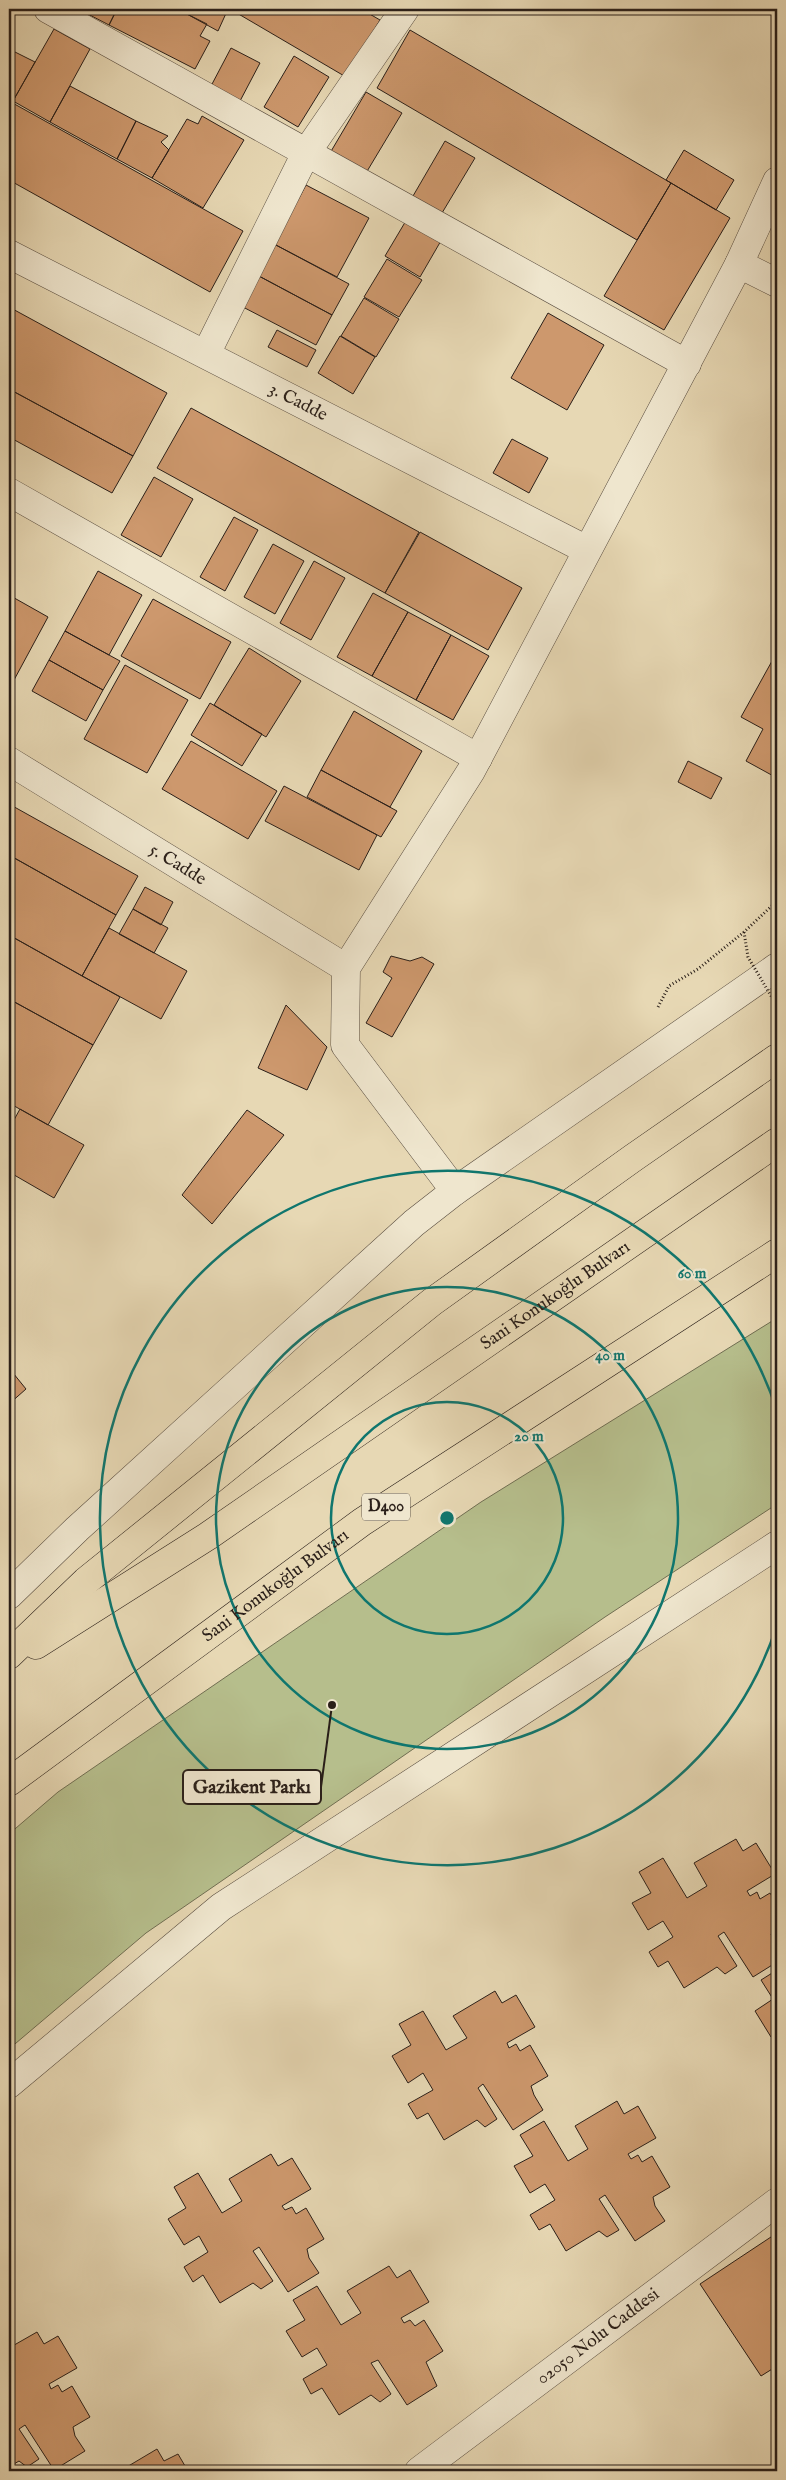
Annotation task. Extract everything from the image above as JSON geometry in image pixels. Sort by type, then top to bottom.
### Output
[{"type":"highway","points":[[9,1655],[86,1581],[432,1302],[633,1158],[777,1058]]},
{"type":"highway","name":"Sani Konukoğlu Bulvarı","points":[[9,1663],[208,1536],[777,1142]]},
{"type":"highway","name":"Sani Konukoğlu Bulvarı","points":[[9,1782],[362,1522],[737,1281],[777,1253]]},
{"type":"highway","points":[[737,1281],[777,1258]]},
{"type":"street","points":[[48,9],[687,364]]},
{"type":"street","points":[[206,354],[306,153],[405,9]]},
{"type":"street","points":[[455,1191],[345,1045],[346,968],[478,758],[739,264],[777,181]]},
{"type":"street","name":"3. Cadde","points":[[9,254],[588,550]]},
{"type":"street","points":[[739,264],[777,283]]},
{"type":"street","points":[[9,492],[478,758]]},
{"type":"street","name":"5. Cadde","points":[[9,761],[346,968]]},
{"type":"street","points":[[9,1595],[84,1523],[414,1223],[455,1191],[777,967]]},
{"type":"street","points":[[9,2084],[221,1908],[777,1545]]},
{"type":"street","name":"02050 Nolu Caddesi","points":[[419,2471],[777,2202]]},
{"type":"path","points":[[777,901],[744,932],[748,957],[777,1006]]},
{"type":"green space","points":[[777,1318],[777,1504],[605,1617],[146,1933],[9,2049],[9,1834],[58,1792],[481,1502]]},
{"type":"building","points":[[86,9],[117,9],[109,25],[84,12]]},
{"type":"building","points":[[117,9],[187,9],[185,13],[207,24],[200,36],[210,41],[195,69],[109,25]]},
{"type":"building","points":[[187,9],[228,9],[218,31],[185,13]]},
{"type":"building","points":[[230,9],[361,9],[380,20],[346,77]]},
{"type":"building","points":[[54,29],[90,49],[50,122],[13,101]]},
{"type":"building","points":[[410,30],[671,183],[637,240],[377,88]]},
{"type":"building","points":[[231,48],[260,63],[240,101],[211,86]]},
{"type":"building","points":[[9,49],[35,62],[13,101],[9,98]]},
{"type":"building","points":[[294,56],[329,77],[298,127],[264,107]]},
{"type":"building","points":[[70,86],[136,121],[117,159],[50,122]]},
{"type":"building","points":[[366,92],[402,113],[366,173],[330,153]]},
{"type":"building","points":[[9,101],[243,231],[210,292],[9,180]]},
{"type":"building","points":[[202,116],[244,140],[203,208],[152,178],[187,119],[198,124]]},
{"type":"building","points":[[136,121],[168,136],[161,142],[169,150],[152,178],[117,159]]},
{"type":"building","points":[[445,141],[475,158],[442,213],[413,196]]},
{"type":"building","points":[[684,150],[734,180],[716,210],[666,180]]},
{"type":"building","points":[[671,183],[730,218],[664,330],[604,296]]},
{"type":"building","points":[[306,185],[369,218],[337,277],[274,244]]},
{"type":"building","points":[[407,219],[442,239],[420,277],[385,256]]},
{"type":"building","points":[[274,244],[349,284],[332,315],[257,275]]},
{"type":"building","points":[[387,259],[422,280],[399,317],[364,297]]},
{"type":"building","points":[[257,275],[332,315],[316,345],[241,306]]},
{"type":"building","points":[[364,298],[399,319],[376,357],[341,336]]},
{"type":"building","points":[[9,307],[167,393],[133,456],[9,389]]},
{"type":"building","points":[[548,313],[604,345],[567,410],[511,378]]},
{"type":"building","points":[[277,330],[316,350],[307,367],[268,347]]},
{"type":"building","points":[[340,336],[375,357],[353,394],[318,373]]},
{"type":"building","points":[[9,389],[133,456],[112,493],[9,437]]},
{"type":"building","points":[[191,408],[419,532],[385,593],[157,468]]},
{"type":"building","points":[[512,439],[548,458],[529,493],[493,473]]},
{"type":"building","points":[[154,477],[193,499],[161,557],[121,535]]},
{"type":"building","points":[[234,517],[258,530],[225,591],[200,577]]},
{"type":"building","points":[[420,532],[522,588],[488,650],[385,593]]},
{"type":"building","points":[[273,544],[304,561],[275,614],[244,597]]},
{"type":"building","points":[[314,561],[345,578],[311,640],[280,623]]},
{"type":"building","points":[[98,571],[142,595],[109,655],[65,631]]},
{"type":"building","points":[[373,593],[408,612],[372,676],[337,657]]},
{"type":"building","points":[[9,595],[48,617],[14,680],[9,677]]},
{"type":"building","points":[[153,599],[231,642],[200,699],[121,656]]},
{"type":"building","points":[[408,612],[451,635],[416,700],[372,676]]},
{"type":"building","points":[[65,631],[120,661],[103,690],[49,660]]},
{"type":"building","points":[[451,635],[489,656],[453,720],[416,700]]},
{"type":"building","points":[[249,648],[301,681],[266,737],[214,705]]},
{"type":"building","points":[[777,652],[777,778],[746,761],[763,729],[741,717]]},
{"type":"building","points":[[49,660],[103,690],[86,721],[32,691]]},
{"type":"building","points":[[125,665],[188,700],[147,773],[84,739]]},
{"type":"building","points":[[210,703],[262,734],[242,766],[191,735]]},
{"type":"building","points":[[354,711],[422,751],[390,807],[321,770]]},
{"type":"building","points":[[191,741],[277,791],[248,839],[162,789]]},
{"type":"building","points":[[688,761],[722,778],[711,799],[678,782]]},
{"type":"building","points":[[321,770],[397,811],[381,837],[307,797]]},
{"type":"building","points":[[284,786],[377,835],[359,870],[265,821]]},
{"type":"building","points":[[9,804],[138,876],[116,915],[9,855]]},
{"type":"building","points":[[9,855],[116,915],[82,976],[9,935]]},
{"type":"building","points":[[145,887],[173,902],[161,925],[133,909]]},
{"type":"building","points":[[133,909],[168,928],[154,953],[119,934]]},
{"type":"building","points":[[109,928],[187,971],[161,1019],[82,976]]},
{"type":"building","points":[[9,935],[120,997],[93,1045],[9,999]]},
{"type":"building","points":[[391,956],[410,961],[422,957],[434,964],[392,1037],[366,1023],[392,978],[383,972]]},
{"type":"building","points":[[9,999],[93,1045],[48,1125],[9,1103]]},
{"type":"building","points":[[286,1005],[327,1047],[307,1090],[258,1068]]},
{"type":"building","points":[[20,1109],[84,1145],[54,1198],[9,1172],[9,1129]]},
{"type":"building","points":[[247,1110],[284,1135],[212,1224],[182,1195]]},
{"type":"building","points":[[9,1368],[26,1389],[9,1404]]},
{"type":"building","points":[[736,1839],[743,1851],[756,1843],[775,1874],[747,1891],[750,1896],[757,1892],[760,1899],[770,1893],[777,1905],[777,1930],[771,1934],[777,1949],[777,1962],[753,1977],[724,1932],[718,1936],[737,1966],[725,1974],[717,1967],[684,1988],[668,1961],[658,1967],[649,1952],[673,1937],[663,1921],[648,1930],[632,1903],[651,1893],[639,1872],[663,1858],[687,1898],[707,1886],[694,1863]]},
{"type":"building","points":[[777,1970],[777,2033],[771,2037],[755,2011],[773,1999],[761,1980]]},
{"type":"building","points":[[495,1991],[502,2003],[516,1995],[535,2027],[507,2043],[509,2048],[516,2044],[520,2051],[530,2045],[548,2076],[531,2086],[543,2110],[513,2130],[483,2084],[478,2088],[497,2119],[485,2127],[477,2120],[444,2140],[428,2113],[417,2119],[408,2104],[433,2090],[423,2073],[408,2083],[392,2056],[411,2045],[399,2024],[423,2011],[446,2050],[467,2038],[453,2016]]},
{"type":"building","points":[[617,2101],[624,2114],[638,2106],[656,2138],[628,2154],[631,2159],[638,2155],[642,2162],[652,2156],[670,2187],[653,2197],[655,2206],[665,2221],[635,2241],[605,2195],[599,2199],[619,2230],[607,2237],[599,2231],[566,2251],[550,2224],[539,2230],[530,2215],[555,2200],[545,2184],[530,2193],[514,2166],[533,2156],[520,2135],[544,2121],[568,2161],[588,2149],[575,2126]]},
{"type":"building","points":[[271,2154],[278,2166],[292,2158],[311,2189],[282,2206],[285,2210],[292,2207],[296,2214],[306,2208],[324,2239],[307,2249],[309,2258],[319,2273],[288,2292],[259,2247],[253,2251],[273,2281],[261,2289],[253,2283],[220,2303],[203,2275],[193,2282],[184,2267],[208,2252],[199,2236],[184,2245],[168,2219],[186,2208],[174,2187],[198,2173],[222,2213],[242,2201],[229,2179]]},
{"type":"building","points":[[777,2233],[777,2366],[761,2376],[700,2284]]},
{"type":"building","points":[[389,2266],[397,2278],[410,2270],[429,2302],[401,2318],[404,2323],[410,2320],[415,2326],[424,2320],[443,2351],[426,2362],[437,2386],[407,2405],[378,2360],[371,2363],[391,2394],[380,2402],[371,2395],[339,2415],[322,2388],[311,2394],[303,2379],[327,2365],[317,2348],[302,2357],[286,2331],[305,2320],[293,2300],[317,2286],[341,2325],[361,2313],[347,2291]]},
{"type":"building","points":[[37,2332],[44,2344],[58,2336],[77,2368],[49,2384],[51,2389],[58,2385],[62,2392],[72,2386],[90,2417],[73,2427],[75,2436],[85,2451],[54,2470],[25,2425],[19,2429],[39,2459],[27,2467],[19,2461],[9,2467],[9,2348]]},
{"type":"building","points":[[157,2449],[164,2461],[178,2454],[188,2471],[120,2471]]},
{"type":"place","name":"Gazikent Parkı","points":[[332,1705]]}]
